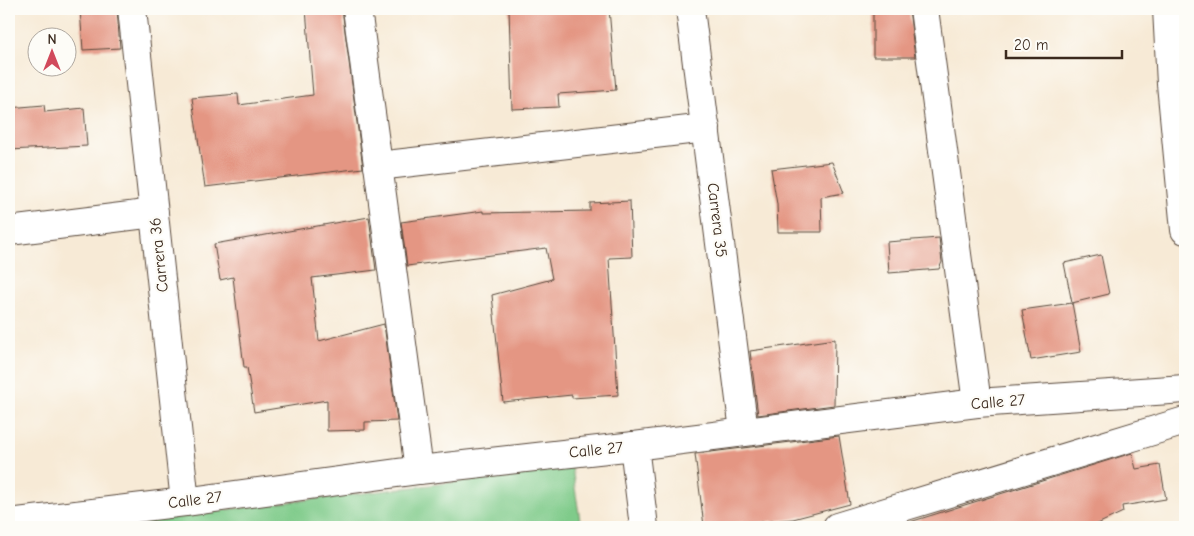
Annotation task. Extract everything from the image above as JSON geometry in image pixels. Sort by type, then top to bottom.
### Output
[{"type":"street","name":"Carrera 36","points":[[132,9],[185,502]]},
{"type":"street","points":[[356,9],[418,470]]},
{"type":"street","name":"Carrera 35","points":[[690,9],[744,431]]},
{"type":"street","points":[[924,9],[977,403]]},
{"type":"street","points":[[1167,9],[1178,83],[1185,230]]},
{"type":"street","points":[[378,166],[706,128]]},
{"type":"street","points":[[9,231],[154,213]]},
{"type":"street","name":"Calle 27","points":[[9,523],[185,502],[418,470],[634,446],[977,403],[1185,388]]},
{"type":"street","points":[[837,527],[1185,421]]},
{"type":"street","points":[[634,446],[644,527]]},
{"type":"green space","points":[[572,468],[581,527],[82,527]]},
{"type":"building","points":[[80,9],[117,9],[120,48],[83,50]]},
{"type":"building","points":[[306,9],[342,9],[363,168],[205,187],[192,98],[238,94],[239,105],[313,95]]},
{"type":"building","points":[[509,9],[609,9],[616,90],[558,94],[559,107],[512,109]]},
{"type":"building","points":[[909,9],[915,57],[873,57],[873,10]]},
{"type":"building","points":[[44,105],[45,112],[84,108],[87,146],[9,150],[9,108]]},
{"type":"building","points":[[832,162],[844,193],[821,197],[822,232],[778,232],[777,204],[771,169]]},
{"type":"building","points":[[630,201],[632,257],[609,258],[618,395],[572,398],[572,395],[503,402],[492,295],[552,279],[546,248],[407,266],[401,222],[483,211],[483,213],[590,211],[590,203]]},
{"type":"building","points":[[369,217],[376,270],[312,278],[319,341],[384,324],[397,421],[365,422],[365,430],[327,431],[327,400],[254,412],[247,367],[244,367],[233,277],[220,280],[214,244]]},
{"type":"building","points":[[939,238],[942,262],[939,269],[889,273],[887,242]]},
{"type":"building","points":[[1101,255],[1109,294],[1072,303],[1064,263]]},
{"type":"building","points":[[1072,303],[1081,352],[1031,360],[1022,310]]},
{"type":"building","points":[[835,339],[834,405],[758,415],[750,351]]},
{"type":"building","points":[[839,436],[850,504],[793,519],[704,526],[695,454]]},
{"type":"building","points":[[1132,453],[1136,469],[1160,465],[1166,499],[1122,506],[1123,512],[1091,527],[894,527]]}]
